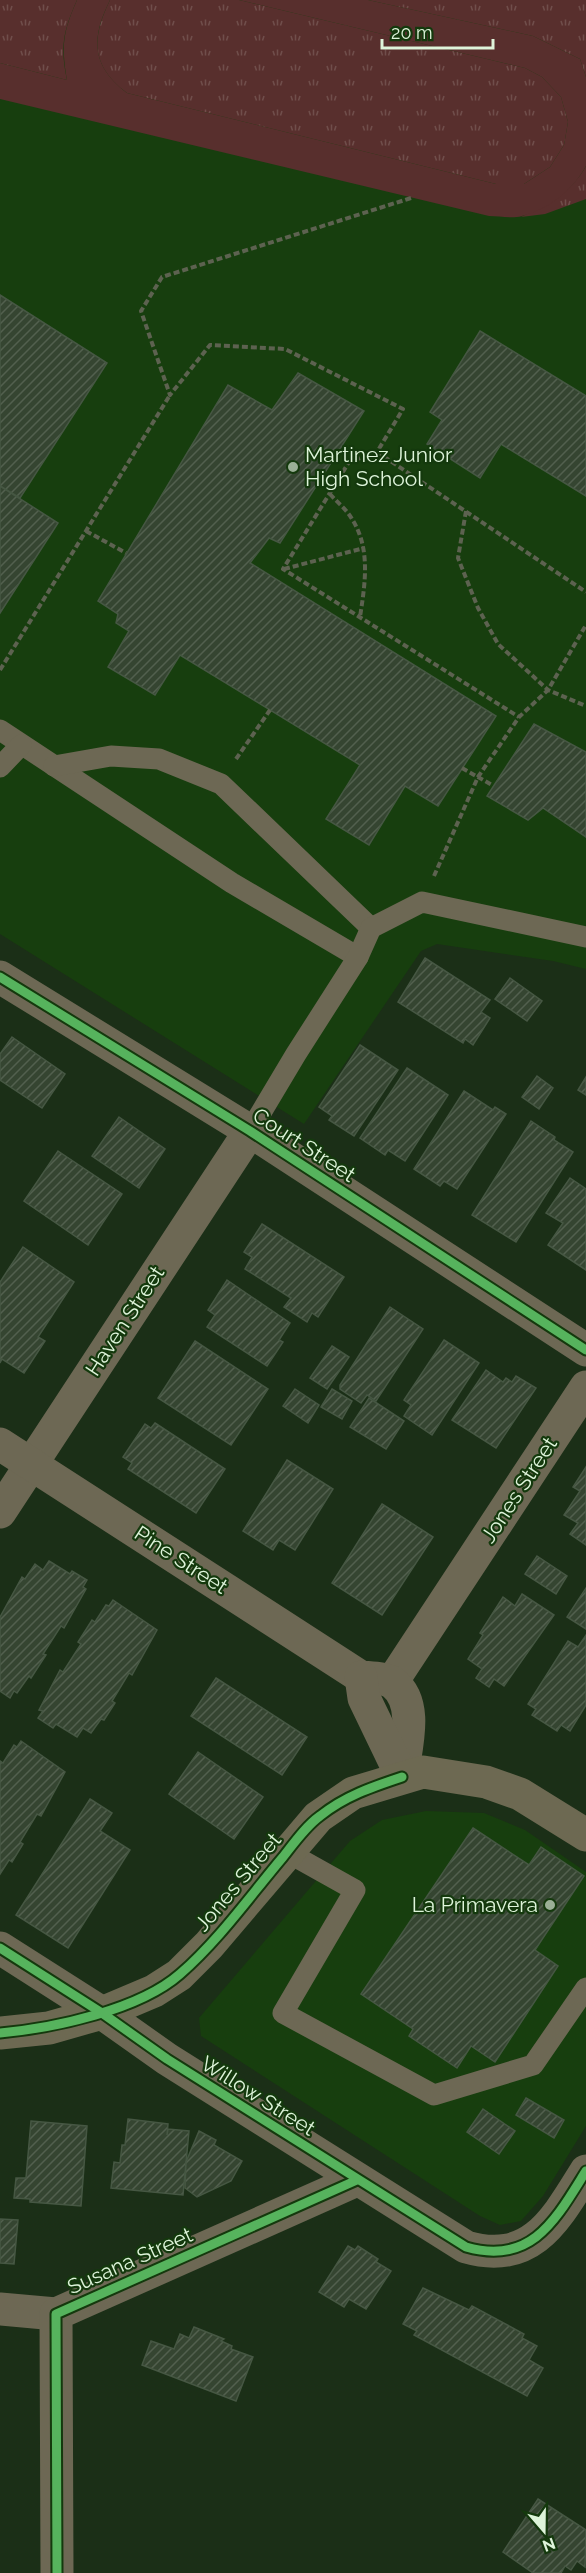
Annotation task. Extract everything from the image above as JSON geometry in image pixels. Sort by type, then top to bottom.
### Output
[{"type":"main road","points":[[402,1777],[423,1772],[486,1782],[520,1794],[586,1835]]},
{"type":"main road","name":"Jones Street","points":[[0,2033],[49,2028],[102,2013],[154,1991],[179,1975],[209,1945],[318,1817],[353,1793],[402,1777]]},
{"type":"street","name":"Court Street","points":[[0,977],[250,1131],[586,1350]]},
{"type":"street","name":"Haven Street","points":[[0,1512],[250,1131]]},
{"type":"street","name":"Jones Street","points":[[376,1679],[586,1387]]},
{"type":"street","name":"Pine Street","points":[[0,1444],[404,1695],[409,1715],[402,1777]]},
{"type":"street","name":"Willow Street","points":[[0,1948],[102,2013],[167,2059],[466,2247],[487,2253],[506,2251],[541,2235],[556,2220],[586,2171]]},
{"type":"street","name":"Susana Street","points":[[57,2573],[56,2314],[357,2180]]},
{"type":"street","points":[[0,2309],[56,2314]]},
{"type":"lane","points":[[0,730],[232,883],[358,957]]},
{"type":"lane","points":[[0,767],[21,745]]},
{"type":"lane","points":[[54,766],[111,756],[159,759],[221,784],[371,927]]},
{"type":"lane","points":[[250,1131],[358,957],[371,927],[422,902],[586,936]]},
{"type":"lane","points":[[287,1852],[355,1890],[283,2013],[434,2095],[532,2065],[586,1988]]},
{"type":"path","points":[[170,395],[141,311],[162,277],[411,198]]},
{"type":"path","points":[[1,666],[170,395],[210,345],[285,349],[403,409],[377,452],[349,462],[283,569]]},
{"type":"path","points":[[377,452],[586,592]]},
{"type":"path","points":[[330,494],[352,519],[364,548],[366,574],[360,617]]},
{"type":"path","points":[[466,511],[458,558],[478,608],[498,644],[548,690],[586,706]]},
{"type":"path","points":[[86,531],[126,553]]},
{"type":"path","points":[[283,569],[364,548]]},
{"type":"path","points":[[283,569],[519,717]]},
{"type":"path","points":[[432,880],[478,777],[519,717],[548,690],[586,625]]},
{"type":"path","points":[[233,763],[270,710]]},
{"type":"path","points":[[462,768],[492,785]]},
{"type":"shaded area","name":"Martinez Junior High School","points":[[0,0],[586,0],[586,969],[553,961],[437,944],[421,951],[304,1124],[0,934]]},
{"type":"shaded area","points":[[426,1811],[484,1813],[525,1830],[586,1872],[586,2126],[543,2196],[521,2221],[500,2225],[480,2216],[201,2036],[199,2018],[350,1841],[382,1820]]},
{"type":"green space","points":[[0,0],[77,0],[64,39],[67,80],[0,63]]},
{"type":"green space","points":[[77,0],[110,0],[100,27],[98,51],[106,72],[127,93],[496,184],[524,184],[550,167],[564,145],[568,122],[561,97],[542,77],[525,68],[239,0],[368,0],[533,36],[580,59],[586,77],[586,166],[567,191],[542,209],[518,217],[489,216],[0,99],[0,63],[67,80],[64,39]]},
{"type":"green space","points":[[110,0],[239,0],[525,68],[542,77],[561,97],[568,122],[564,145],[550,167],[524,184],[496,184],[127,93],[106,73],[98,51],[100,27]]},
{"type":"green space","points":[[368,0],[586,0],[586,77],[580,59],[533,36]]},
{"type":"green space","points":[[586,166],[586,199],[545,214],[521,217],[566,191]]},
{"type":"building","points":[[0,295],[107,363],[20,498],[0,486]]},
{"type":"building","points":[[480,331],[586,396],[586,496],[501,444],[480,478],[427,444],[442,420],[430,412]]},
{"type":"building","points":[[298,373],[364,411],[280,543],[269,538],[250,563],[496,716],[438,806],[405,786],[369,845],[326,819],[360,765],[180,655],[155,695],[108,667],[129,631],[116,623],[118,614],[98,601],[228,385],[272,410]]},
{"type":"building","points":[[0,486],[58,523],[0,613]]},
{"type":"building","points":[[534,724],[586,752],[586,837],[543,808],[528,820],[487,796]]},
{"type":"building","points":[[425,958],[490,1000],[481,1012],[490,1018],[473,1045],[465,1039],[463,1043],[398,1002]]},
{"type":"building","points":[[510,978],[542,1001],[527,1021],[495,999]]},
{"type":"building","points":[[12,1037],[65,1074],[42,1108],[0,1080],[0,1054]]},
{"type":"building","points":[[360,1045],[398,1070],[354,1136],[329,1120],[332,1116],[319,1107]]},
{"type":"building","points":[[407,1068],[448,1095],[405,1161],[388,1150],[385,1155],[360,1138]]},
{"type":"building","points":[[537,1076],[553,1088],[539,1109],[522,1097]]},
{"type":"building","points":[[586,1077],[586,1095],[578,1090]]},
{"type":"building","points":[[464,1091],[493,1110],[495,1107],[506,1114],[457,1189],[444,1181],[440,1186],[414,1169]]},
{"type":"building","points":[[119,1117],[165,1149],[139,1188],[92,1156]]},
{"type":"building","points":[[531,1121],[573,1152],[516,1242],[472,1215]]},
{"type":"building","points":[[58,1151],[122,1194],[88,1245],[24,1201]]},
{"type":"building","points":[[570,1178],[586,1189],[586,1270],[548,1245],[563,1223],[546,1213]]},
{"type":"building","points":[[262,1224],[344,1277],[318,1317],[312,1313],[307,1322],[284,1307],[291,1298],[245,1269],[252,1257],[244,1252]]},
{"type":"building","points":[[23,1247],[74,1282],[38,1337],[45,1341],[24,1373],[2,1359],[0,1363],[0,1282]]},
{"type":"building","points":[[227,1280],[290,1323],[279,1340],[283,1342],[267,1366],[207,1327],[215,1315],[208,1310]]},
{"type":"building","points":[[390,1307],[423,1329],[376,1401],[367,1395],[361,1403],[340,1389],[340,1385]]},
{"type":"building","points":[[444,1340],[479,1363],[432,1435],[404,1416],[411,1405],[404,1400]]},
{"type":"building","points":[[195,1341],[268,1389],[231,1445],[158,1398]]},
{"type":"building","points":[[332,1346],[349,1357],[327,1389],[310,1378]]},
{"type":"building","points":[[486,1370],[503,1382],[506,1378],[512,1382],[516,1376],[536,1388],[496,1448],[452,1420]]},
{"type":"building","points":[[295,1389],[319,1405],[308,1423],[283,1406]]},
{"type":"building","points":[[332,1389],[352,1401],[342,1419],[321,1407]]},
{"type":"building","points":[[369,1398],[404,1421],[386,1449],[350,1427]]},
{"type":"building","points":[[155,1423],[225,1469],[196,1513],[128,1469],[132,1463],[123,1457],[145,1424],[151,1428]]},
{"type":"building","points":[[287,1460],[333,1489],[295,1550],[279,1540],[273,1550],[243,1531]]},
{"type":"building","points":[[586,1467],[586,1545],[570,1534],[578,1523],[564,1515],[580,1491],[573,1487]]},
{"type":"building","points":[[382,1504],[433,1537],[382,1615],[332,1583]]},
{"type":"building","points":[[537,1556],[567,1576],[556,1594],[525,1574]]},
{"type":"building","points":[[49,1561],[70,1574],[72,1571],[87,1580],[83,1587],[86,1589],[64,1628],[61,1626],[43,1654],[46,1655],[31,1678],[29,1676],[17,1693],[14,1691],[10,1698],[0,1691],[0,1617],[22,1577],[25,1579],[35,1564],[43,1570]]},
{"type":"building","points":[[586,1588],[586,1629],[567,1617]]},
{"type":"building","points":[[522,1594],[554,1615],[504,1686],[494,1679],[489,1687],[476,1678],[482,1669],[468,1659],[483,1635],[480,1633],[503,1597],[515,1606]]},
{"type":"building","points":[[113,1600],[157,1630],[132,1675],[129,1673],[112,1701],[115,1703],[104,1720],[101,1719],[91,1733],[83,1728],[77,1737],[56,1724],[53,1728],[38,1718],[43,1711],[39,1710],[60,1670],[63,1672],[81,1644],[78,1642],[92,1620],[95,1622],[106,1605],[109,1606]]},
{"type":"building","points":[[586,1635],[586,1705],[570,1731],[561,1725],[557,1731],[532,1715],[536,1709],[528,1704],[568,1641],[578,1647]]},
{"type":"building","points":[[216,1678],[307,1737],[282,1775],[191,1716]]},
{"type":"building","points":[[21,1741],[65,1772],[41,1816],[37,1814],[20,1842],[23,1844],[12,1862],[9,1860],[0,1874],[0,1761],[3,1763],[14,1745],[17,1747]]},
{"type":"building","points":[[198,1752],[263,1797],[234,1839],[169,1794]]},
{"type":"building","points":[[90,1799],[112,1813],[100,1831],[130,1850],[68,1948],[16,1915]]},
{"type":"building","points":[[473,1828],[529,1865],[541,1847],[584,1876],[535,1950],[558,1966],[495,2062],[471,2046],[457,2068],[409,2036],[413,2029],[361,1994]]},
{"type":"building","points":[[526,2098],[564,2120],[554,2138],[516,2115]]},
{"type":"building","points":[[483,2109],[515,2131],[499,2154],[467,2132]]},
{"type":"building","points":[[128,2119],[168,2124],[167,2135],[168,2129],[189,2131],[183,2195],[111,2188],[114,2162],[120,2163],[122,2145],[125,2145]]},
{"type":"building","points":[[31,2121],[87,2126],[81,2206],[30,2202],[30,2199],[14,2198],[16,2178],[26,2178]]},
{"type":"building","points":[[199,2131],[216,2140],[214,2145],[242,2161],[231,2181],[197,2197],[185,2188],[186,2162]]},
{"type":"building","points":[[0,2219],[18,2220],[14,2264],[0,2263]]},
{"type":"building","points":[[348,2246],[355,2250],[358,2246],[378,2259],[376,2262],[391,2271],[366,2309],[349,2299],[344,2307],[319,2292]]},
{"type":"building","points":[[423,2288],[469,2310],[472,2306],[524,2334],[522,2338],[537,2346],[529,2360],[543,2368],[527,2396],[414,2335],[417,2331],[403,2324]]},
{"type":"building","points":[[194,2327],[224,2339],[221,2341],[232,2346],[231,2349],[253,2357],[236,2401],[142,2365],[151,2341],[174,2349],[180,2334],[189,2338]]},
{"type":"building","points":[[538,2499],[586,2530],[585,2567],[577,2561],[571,2570],[565,2566],[561,2573],[533,2573],[503,2552]]},
{"type":"cycle path","points":[[0,977],[250,1131],[586,1350]]},
{"type":"cycle path","points":[[0,2033],[45,2027],[95,2015],[142,1998],[163,1987],[208,1947],[300,1835],[315,1820],[329,1809],[369,1788],[402,1777]]},
{"type":"cycle path","points":[[0,1948],[102,2013],[167,2059],[466,2247],[489,2251],[508,2250],[525,2244],[540,2234],[552,2221],[586,2171]]},
{"type":"cycle path","points":[[57,2573],[56,2314],[357,2180]]},
{"type":"place","name":"Martinez Junior High School","points":[[293,467]]},
{"type":"place","name":"La Primavera","points":[[550,1905]]}]
